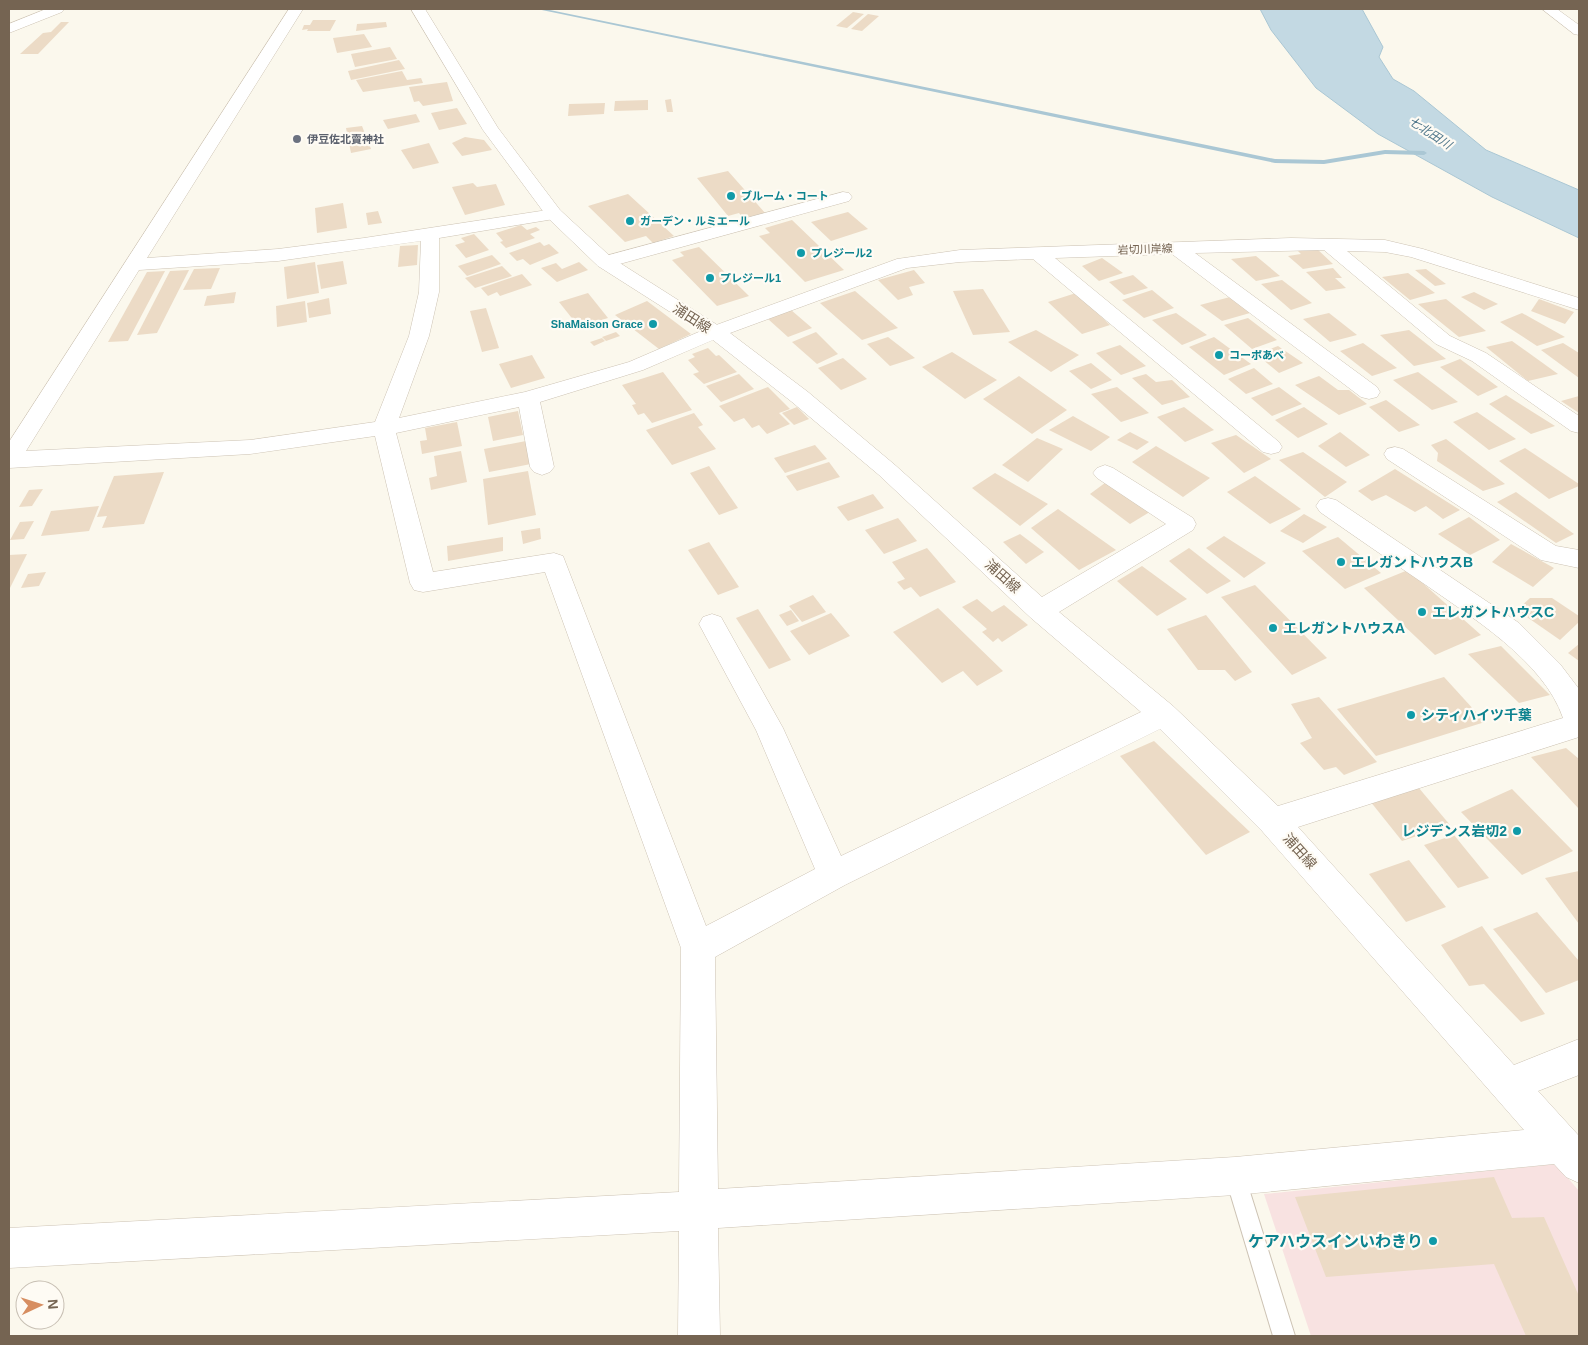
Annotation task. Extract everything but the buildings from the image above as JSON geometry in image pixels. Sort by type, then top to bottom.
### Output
[{"type":"street","points":[[9,29],[57,9]]},
{"type":"street","points":[[9,459],[296,9]]},
{"type":"street","name":"浦田線","points":[[418,9],[491,130],[554,214],[605,262],[715,332],[800,397],[887,470],[1040,611],[1163,714],[1273,822],[1570,1154]]},
{"type":"street","points":[[1549,9],[1579,31]]},
{"type":"street","points":[[605,262],[843,197]]},
{"type":"street","points":[[132,265],[278,255],[364,244],[554,214]]},
{"type":"street","points":[[430,233],[429,292],[421,327],[384,428],[423,583],[554,562],[698,948],[699,1336]]},
{"type":"street","points":[[1328,244],[1443,340],[1480,357],[1579,426]]},
{"type":"street","name":"岩切川岸線","points":[[9,459],[250,447],[384,428],[528,398],[636,366],[715,332],[904,263],[960,256],[1328,244],[1385,246],[1416,253],[1579,304]]},
{"type":"street","points":[[1176,248],[1368,392]]},
{"type":"street","points":[[1037,253],[1271,447]]},
{"type":"street","points":[[528,398],[542,467]]},
{"type":"street","points":[[1396,454],[1550,554],[1579,559]]},
{"type":"street","points":[[1040,611],[1184,524],[1105,473]]},
{"type":"street","points":[[1273,822],[1579,725],[1570,698],[1550,672],[1510,630],[1328,506]]},
{"type":"street","points":[[712,624],[769,728],[834,875]]},
{"type":"street","points":[[698,948],[834,875],[1163,714]]},
{"type":"street","points":[[1509,1086],[1579,1057]]},
{"type":"street","points":[[9,1248],[699,1210],[1570,1154]]},
{"type":"lane","points":[[1235,1176],[1284,1336]]},
{"type":"shaded area","points":[[1556,1164],[1579,1191],[1579,1336],[1311,1336],[1264,1194]]},
{"type":"water","name":"七北田川","points":[[1260,9],[1362,9],[1383,47],[1379,57],[1393,79],[1414,91],[1486,150],[1579,190],[1579,238],[1492,197],[1378,134],[1316,88],[1271,30]]},
{"type":"waterway","points":[[539,9],[1275,161],[1324,162],[1385,152],[1424,153]]},
{"type":"place","name":"伊豆佐北賣神社","points":[[297,139]]},
{"type":"place","name":"ブルーム・コート","points":[[731,196]]},
{"type":"place","name":"ガーデン・ルミエール","points":[[630,221]]},
{"type":"place","name":"プレジール2","points":[[801,253]]},
{"type":"place","name":"プレジール1","points":[[710,278]]},
{"type":"place","name":"ShaMaison Grace","points":[[653,324]]},
{"type":"place","name":"コーポあべ","points":[[1219,355]]},
{"type":"place","name":"エレガントハウスB","points":[[1341,562]]},
{"type":"place","name":"エレガントハウスC","points":[[1422,612]]},
{"type":"place","name":"エレガントハウスA","points":[[1273,628]]},
{"type":"place","name":"シティハイツ千葉","points":[[1411,715]]},
{"type":"place","name":"レジデンス岩切2","points":[[1517,831]]},
{"type":"place","name":"ケアハウスインいわきり","points":[[1433,1241]]}]
